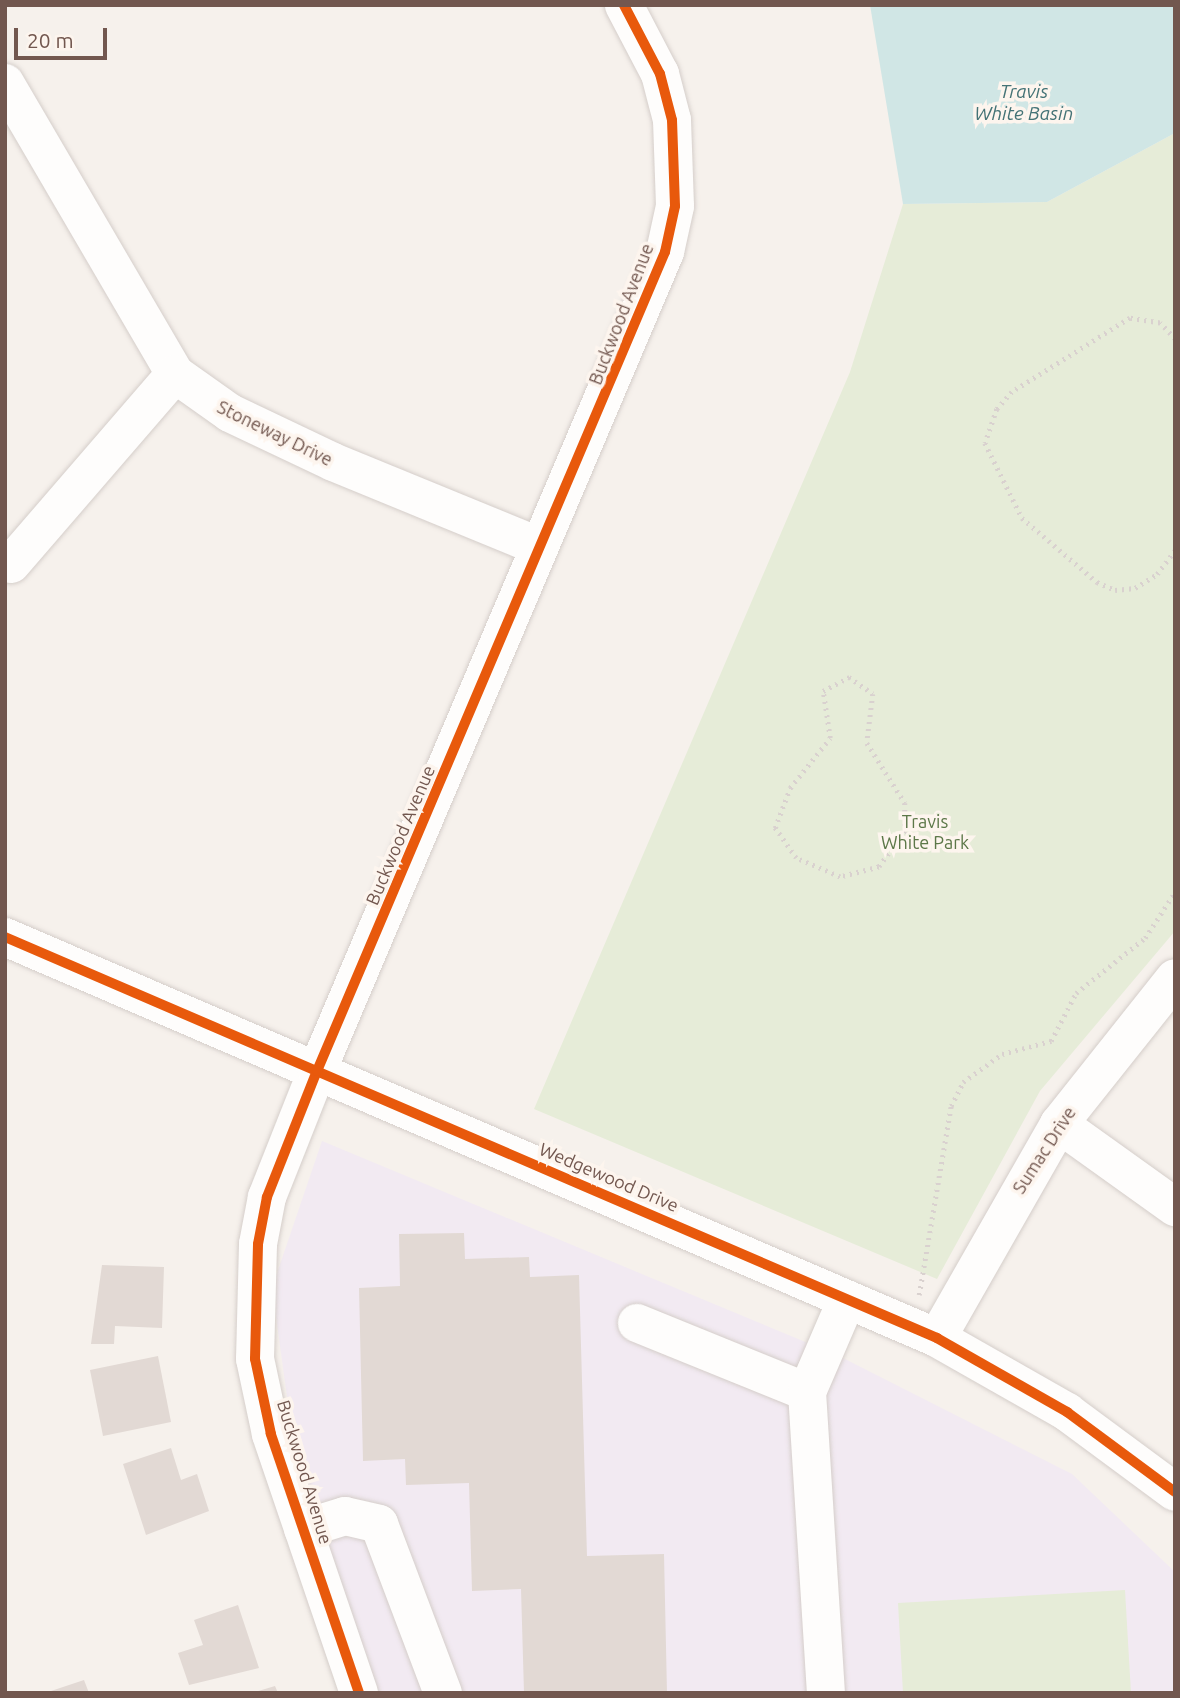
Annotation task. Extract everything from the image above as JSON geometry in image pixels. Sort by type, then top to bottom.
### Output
[{"type":"street","name":"Buckwood Avenue","points":[[359,1693],[268,1421],[255,1359],[253,1292],[267,1197],[317,1071],[538,546],[598,421],[665,253],[675,206],[672,120],[660,74],[624,5]]},
{"type":"street","name":"Stoneway Drive","points":[[5,83],[175,374],[229,413],[298,446],[538,546]]},
{"type":"street","points":[[11,564],[175,374]]},
{"type":"street","name":"Wedgewood Drive","points":[[5,937],[922,1331],[1067,1412],[1175,1493]]},
{"type":"street","name":"Sumac Drive","points":[[922,1331],[1059,1124],[1175,978]]},
{"type":"street","points":[[1059,1124],[1175,1207]]},
{"type":"street","points":[[826,1693],[807,1392],[847,1299]]},
{"type":"street","points":[[637,1323],[807,1392]]},
{"type":"street","points":[[303,1529],[345,1516],[379,1524],[443,1693]]},
{"type":"path","points":[[1175,339],[1160,323],[1130,318],[1012,392],[997,409],[985,443],[1022,518],[1097,582],[1115,590],[1135,588],[1157,575],[1175,550]]},
{"type":"path","points":[[849,677],[873,694],[867,743],[905,803],[905,831],[879,867],[840,877],[796,858],[775,828],[790,788],[830,738],[823,691],[849,677]]},
{"type":"path","points":[[922,1331],[924,1283],[951,1106],[963,1082],[1002,1054],[1051,1041],[1076,993],[1145,938],[1175,892]]},
{"type":"shaded area","points":[[322,1141],[839,1356],[1072,1474],[1175,1572],[1175,1693],[374,1693],[296,1462],[272,1288]]},
{"type":"green space","name":"Travis White Park","points":[[1175,133],[1175,931],[1040,1091],[937,1279],[534,1109],[850,372],[903,204],[1047,202]]},
{"type":"green space","points":[[1125,1590],[1131,1693],[903,1693],[898,1603]]},
{"type":"water","name":"Travis White Basin","points":[[870,5],[1175,5],[1175,133],[1047,202],[903,204]]},
{"type":"building","points":[[464,1233],[465,1259],[529,1257],[530,1277],[579,1275],[587,1556],[664,1554],[667,1693],[524,1693],[521,1589],[472,1591],[469,1483],[406,1485],[405,1459],[363,1461],[359,1288],[400,1286],[399,1234]]},
{"type":"building","points":[[102,1265],[164,1267],[162,1328],[115,1326],[114,1344],[91,1344]]},
{"type":"building","points":[[158,1356],[171,1422],[103,1436],[90,1370]]},
{"type":"building","points":[[171,1448],[181,1480],[197,1474],[209,1511],[146,1535],[123,1464]]},
{"type":"building","points":[[238,1605],[259,1668],[189,1685],[178,1653],[203,1645],[194,1620]]},
{"type":"building","points":[[84,1680],[89,1693],[48,1693],[48,1692]]},
{"type":"building","points":[[275,1686],[278,1693],[255,1692]]},
{"type":"cycle path","points":[[359,1693],[271,1434],[255,1359],[258,1244],[267,1197],[317,1071],[665,252],[675,206],[672,120],[660,74],[624,5]]},
{"type":"cycle path","points":[[5,937],[937,1338],[1067,1412],[1175,1492]]}]
